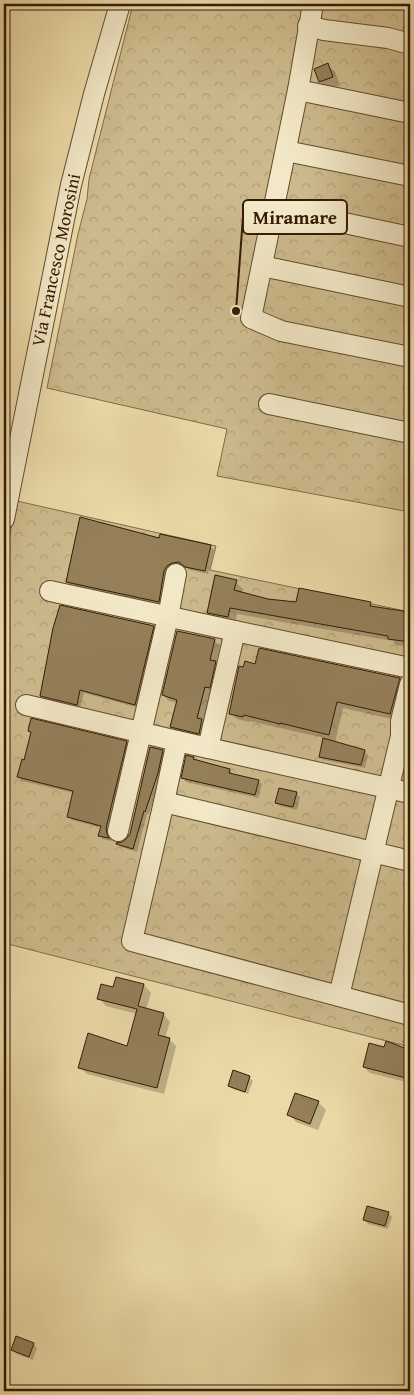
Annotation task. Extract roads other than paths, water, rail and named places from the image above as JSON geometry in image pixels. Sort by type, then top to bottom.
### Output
[{"type":"street","name":"Via Francesco Morosini","points":[[4,519],[71,185],[94,94],[120,4]]},
{"type":"street","points":[[313,4],[286,151],[251,318],[281,330],[410,357]]},
{"type":"street","points":[[308,26],[324,30],[368,34],[410,44]]},
{"type":"street","points":[[298,90],[410,113]]},
{"type":"street","points":[[286,151],[410,176]]},
{"type":"street","points":[[274,208],[410,237]]},
{"type":"street","points":[[262,266],[410,297]]},
{"type":"street","points":[[268,404],[410,433]]},
{"type":"street","points":[[118,830],[168,617],[176,574]]},
{"type":"street","points":[[50,591],[410,668]]},
{"type":"street","points":[[208,748],[235,631]]},
{"type":"street","points":[[338,996],[389,788],[406,737],[401,721],[410,684]]},
{"type":"street","points":[[26,705],[141,733],[410,793]]},
{"type":"street","points":[[177,741],[132,941],[410,1015]]},
{"type":"street","points":[[164,802],[410,861]]},
{"type":"place","name":"Miramare","points":[[236,311]]}]
